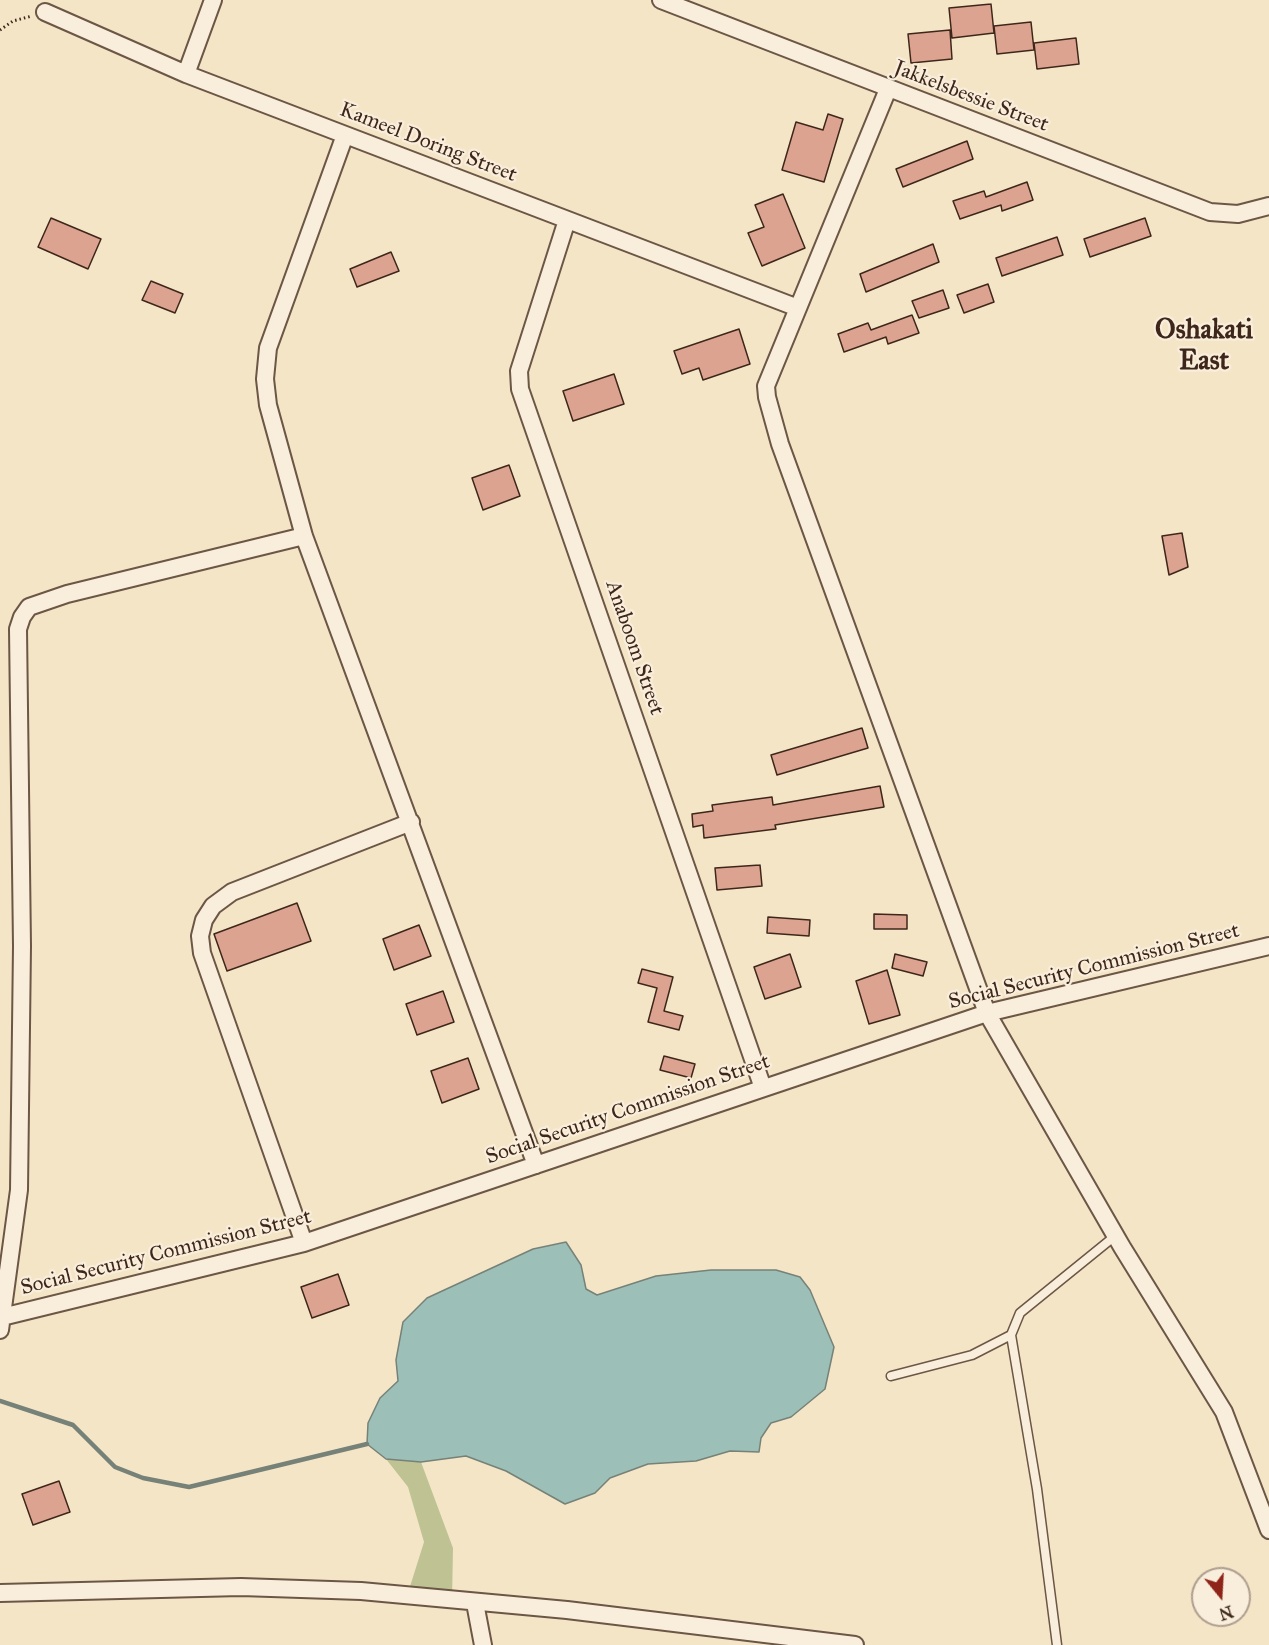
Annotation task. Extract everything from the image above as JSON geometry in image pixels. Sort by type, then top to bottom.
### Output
[{"type":"street","points":[[186,74],[213,0]]},
{"type":"street","name":"Jakkelsbessie Street","points":[[660,0],[1210,212],[1238,214],[1269,207]]},
{"type":"street","name":"Kameel Doring Street","points":[[45,12],[186,74],[798,308]]},
{"type":"street","points":[[888,89],[766,386],[766,397],[780,444],[987,1013],[1115,1236],[1224,1412],[1269,1530]]},
{"type":"street","points":[[345,135],[268,348],[266,363],[268,405],[304,536],[536,1165]]},
{"type":"street","name":"Anaboom Street","points":[[567,220],[519,370],[520,389],[763,1088]]},
{"type":"street","points":[[1,1324],[20,1190],[22,946],[18,629],[22,617],[29,607],[67,594],[304,536]]},
{"type":"street","points":[[304,1243],[202,953],[200,936],[204,920],[213,906],[232,892],[411,822]]},
{"type":"street","name":"Social Security Commission Street","points":[[1,1324],[304,1243],[987,1013],[1269,946]]},
{"type":"street","points":[[0,1593],[241,1587],[361,1591],[567,1610],[855,1645]]},
{"type":"street","points":[[475,1603],[483,1645]]},
{"type":"lane","points":[[1057,1645],[1037,1489],[1011,1335],[1020,1313],[1115,1236]]},
{"type":"lane","points":[[891,1376],[972,1356],[1011,1335]]},
{"type":"path","points":[[0,30],[13,21],[45,12]]},
{"type":"green space","points":[[386,1459],[421,1462],[453,1548],[452,1601],[407,1596],[424,1542],[408,1487]]},
{"type":"water","points":[[566,1242],[581,1265],[586,1289],[597,1295],[656,1276],[711,1270],[776,1270],[800,1277],[810,1290],[834,1347],[825,1389],[791,1417],[771,1423],[761,1438],[759,1452],[730,1451],[696,1461],[648,1464],[610,1478],[595,1493],[565,1504],[506,1471],[466,1456],[421,1462],[386,1459],[367,1444],[368,1423],[380,1398],[398,1381],[396,1360],[403,1322],[427,1298],[533,1249]]},
{"type":"building","points":[[991,4],[994,33],[952,38],[949,8]]},
{"type":"building","points":[[1031,22],[1034,50],[997,54],[994,26]]},
{"type":"building","points":[[950,30],[952,59],[911,63],[908,34]]},
{"type":"building","points":[[1076,38],[1079,64],[1037,69],[1034,43]]},
{"type":"building","points":[[828,114],[843,119],[824,182],[782,170],[796,122],[823,130]]},
{"type":"building","points":[[967,141],[973,159],[903,187],[896,169]]},
{"type":"building","points":[[1027,182],[1033,200],[1002,211],[1001,205],[960,219],[953,201],[984,191],[986,197]]},
{"type":"building","points":[[783,194],[805,248],[762,266],[748,233],[764,227],[755,205]]},
{"type":"building","points":[[51,218],[101,239],[88,269],[38,247]]},
{"type":"building","points":[[1145,218],[1151,236],[1090,257],[1084,239]]},
{"type":"building","points":[[1057,237],[1063,255],[1002,276],[996,258]]},
{"type":"building","points":[[933,244],[939,262],[866,292],[860,274]]},
{"type":"building","points":[[391,252],[399,271],[357,287],[350,269]]},
{"type":"building","points":[[151,281],[183,294],[175,313],[142,300]]},
{"type":"building","points":[[988,284],[994,302],[964,313],[957,295]]},
{"type":"building","points":[[943,290],[949,308],[919,318],[912,301]]},
{"type":"building","points":[[912,315],[919,333],[888,344],[886,337],[844,352],[838,334],[868,323],[871,330]]},
{"type":"building","points":[[739,329],[750,364],[703,380],[699,368],[682,374],[674,351]]},
{"type":"building","points":[[614,374],[624,404],[573,421],[563,391]]},
{"type":"building","points":[[509,465],[520,496],[483,510],[472,478]]},
{"type":"building","points":[[1182,533],[1188,567],[1169,575],[1162,536]]},
{"type":"building","points":[[862,728],[868,748],[777,775],[771,755]]},
{"type":"building","points":[[880,786],[884,807],[775,825],[776,829],[704,838],[703,825],[693,827],[692,814],[713,811],[712,805],[772,797],[773,805]]},
{"type":"building","points":[[760,865],[762,886],[717,890],[715,868]]},
{"type":"building","points":[[297,903],[311,941],[227,971],[214,934]]},
{"type":"building","points":[[874,914],[907,915],[907,929],[874,929]]},
{"type":"building","points":[[768,917],[810,920],[809,936],[767,933]]},
{"type":"building","points":[[419,925],[431,956],[394,970],[383,939]]},
{"type":"building","points":[[790,954],[801,987],[765,999],[754,967]]},
{"type":"building","points":[[895,954],[927,962],[923,976],[892,968]]},
{"type":"building","points":[[642,969],[673,977],[664,1011],[683,1016],[679,1030],[648,1022],[657,988],[638,983]]},
{"type":"building","points":[[887,970],[900,1015],[869,1024],[856,981]]},
{"type":"building","points":[[443,991],[454,1022],[417,1035],[406,1004]]},
{"type":"building","points":[[664,1056],[695,1064],[691,1078],[660,1070]]},
{"type":"building","points":[[468,1058],[479,1089],[442,1103],[431,1071]]},
{"type":"building","points":[[338,1274],[349,1305],[312,1318],[301,1287]]},
{"type":"building","points":[[59,1481],[70,1512],[33,1525],[22,1494]]},
{"type":"waterway","points":[[0,1401],[73,1425],[115,1467],[143,1478],[189,1487],[367,1444]]},
{"type":"district","name":"Oshakati East","points":[[1204,346]]}]
